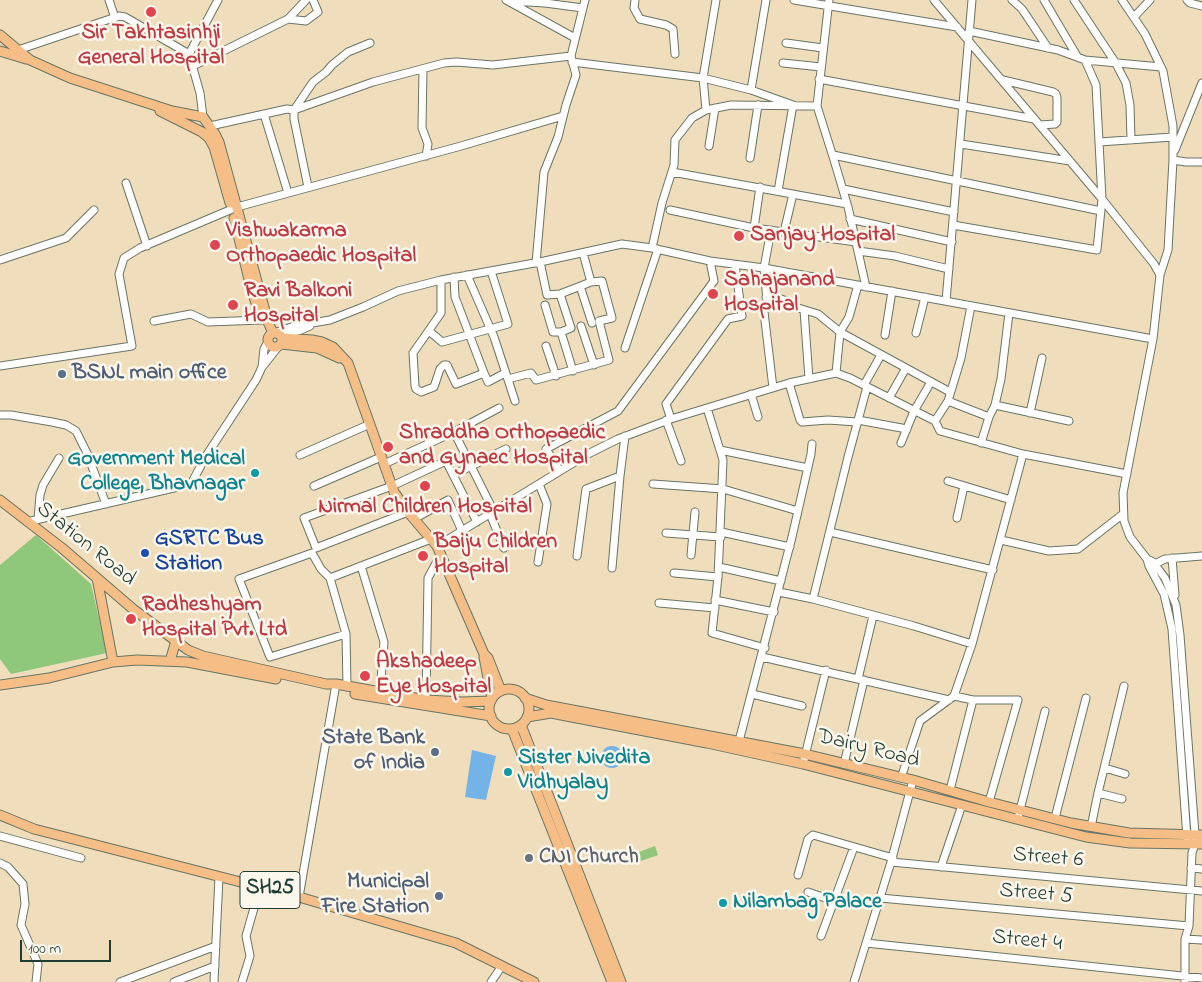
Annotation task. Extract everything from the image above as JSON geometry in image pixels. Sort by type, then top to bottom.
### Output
[{"type":"main road","points":[[0,35],[30,60]]},
{"type":"main road","points":[[0,51],[30,60],[70,78],[172,111],[203,117],[210,131],[268,322],[276,338]]},
{"type":"main road","points":[[140,100],[202,132],[210,131]]},
{"type":"main road","points":[[234,208],[252,292],[262,320],[276,338],[322,342],[333,347],[348,363],[392,486],[411,515],[437,546],[484,654],[492,700],[491,716],[499,726],[512,729],[524,721],[529,711],[525,698],[514,690],[501,691],[492,700]]},
{"type":"main road","name":"Station Road","points":[[0,500],[62,548],[133,609],[188,650],[203,656],[336,687],[347,687],[426,700],[462,702],[492,700]]},
{"type":"main road","points":[[97,578],[113,662]]},
{"type":"main road","points":[[170,661],[176,640]]},
{"type":"main road","points":[[484,654],[488,658],[501,691]]},
{"type":"main road","points":[[0,685],[49,678],[113,662],[137,660],[187,662],[336,687],[381,700],[491,716]]},
{"type":"main road","name":"Dairy Road","points":[[525,698],[546,705],[738,745],[803,764],[1086,837],[1130,843],[1194,841]]},
{"type":"main road","name":"Dairy Road","points":[[524,721],[551,713],[738,745],[805,754],[913,780],[989,802],[1091,827],[1194,841]]},
{"type":"main road","points":[[524,721],[621,982]]},
{"type":"main road","points":[[512,729],[612,982]]},
{"type":"main road","name":"SH25","points":[[0,815],[34,829],[299,897],[456,943],[531,981]]},
{"type":"street","points":[[109,0],[114,18]]},
{"type":"street","points":[[203,117],[190,54],[218,0]]},
{"type":"street","points":[[193,66],[288,19],[306,0]]},
{"type":"street","points":[[288,19],[306,21],[318,12],[313,0]]},
{"type":"street","points":[[506,0],[583,8]]},
{"type":"street","points":[[506,0],[575,38]]},
{"type":"street","points":[[545,305],[553,332],[560,332],[612,318],[602,281],[591,282],[560,294],[547,295],[538,263],[544,172],[558,137],[576,75],[571,59],[585,0]]},
{"type":"street","points":[[635,0],[636,14],[640,19],[666,25],[673,30],[675,54]]},
{"type":"street","points":[[706,110],[703,78],[716,0]]},
{"type":"street","points":[[751,90],[766,0]]},
{"type":"street","points":[[794,0],[828,3],[957,27]]},
{"type":"street","points":[[934,0],[1102,199],[1154,264],[1160,275]]},
{"type":"street","points":[[946,301],[972,0]]},
{"type":"street","points":[[1012,0],[1022,9],[1048,48]]},
{"type":"street","points":[[1044,0],[1077,56]]},
{"type":"street","points":[[1074,0],[1115,62],[1126,83],[1130,105],[1131,140]]},
{"type":"street","points":[[1122,0],[1145,34],[1161,66],[1173,126],[1168,250],[1160,275],[1153,339],[1123,493],[1124,521],[1130,537],[1165,578],[1176,606]]},
{"type":"street","points":[[1134,17],[1150,0]]},
{"type":"street","points":[[1188,0],[1190,3],[1202,6]]},
{"type":"street","points":[[828,3],[816,106],[847,204],[866,287]]},
{"type":"street","points":[[18,50],[114,18],[125,17],[190,54]]},
{"type":"street","points":[[969,31],[1048,48],[1085,60],[1161,66]]},
{"type":"street","points":[[308,188],[294,119],[294,110],[313,82],[332,65],[348,52],[370,43]]},
{"type":"street","points":[[786,43],[823,48]]},
{"type":"street","points":[[210,131],[264,114],[294,110],[374,82],[456,62],[492,65],[571,59],[703,78],[751,90],[793,105]]},
{"type":"street","points":[[953,225],[1097,250],[1102,199],[1096,85],[1085,60]]},
{"type":"street","points":[[783,64],[821,68]]},
{"type":"street","points":[[423,69],[422,128],[428,144],[426,156]]},
{"type":"street","points":[[820,79],[1035,119]]},
{"type":"street","points":[[1002,80],[1056,94],[1057,122],[1055,124],[1040,125]]},
{"type":"street","points":[[1173,157],[1202,83]]},
{"type":"street","points":[[625,348],[655,249],[674,164],[675,140],[692,118],[706,110],[731,105],[816,106]]},
{"type":"street","points":[[750,158],[758,105]]},
{"type":"street","points":[[778,191],[793,105]]},
{"type":"street","points":[[709,146],[715,108]]},
{"type":"street","points":[[264,114],[288,193]]},
{"type":"street","points":[[0,366],[132,346],[120,274],[124,258],[147,246],[234,208],[426,156],[563,116]]},
{"type":"street","points":[[1099,142],[1173,137]]},
{"type":"street","points":[[961,144],[1070,161]]},
{"type":"street","points":[[833,155],[1101,212]]},
{"type":"street","points":[[1173,157],[1186,162],[1202,162]]},
{"type":"street","points":[[672,172],[847,204]]},
{"type":"street","points":[[126,183],[147,246]]},
{"type":"street","points":[[754,228],[760,187]]},
{"type":"street","points":[[842,189],[954,212]]},
{"type":"street","points":[[784,232],[793,194]]},
{"type":"street","points":[[0,260],[66,238],[94,210]]},
{"type":"street","points":[[670,210],[754,228],[856,242]]},
{"type":"street","points":[[850,220],[952,242]]},
{"type":"street","points":[[771,230],[764,268],[766,297],[764,312],[773,388]]},
{"type":"street","points":[[262,367],[264,350],[276,338],[294,326],[330,320],[398,291],[441,280],[538,263],[622,244],[1153,339]]},
{"type":"street","points":[[858,251],[896,256],[949,269]]},
{"type":"street","points":[[583,253],[591,282]]},
{"type":"street","points":[[560,471],[546,449],[618,411],[714,281],[710,261]]},
{"type":"street","points":[[681,461],[666,404],[728,319],[742,316],[736,265]]},
{"type":"street","points":[[429,331],[442,342],[508,324],[491,271]]},
{"type":"street","points":[[467,275],[491,330],[515,401]]},
{"type":"street","points":[[454,277],[455,297],[488,382],[506,376],[531,373],[536,380],[609,360],[596,322],[580,286]]},
{"type":"street","points":[[441,280],[442,313],[413,353],[416,389],[421,392],[434,387],[440,369],[444,365],[447,365],[456,384],[484,373]]},
{"type":"street","points":[[836,372],[840,332],[849,317],[858,285]]},
{"type":"street","points":[[885,335],[892,291]]},
{"type":"street","points":[[560,294],[571,328]]},
{"type":"street","points":[[766,297],[781,299],[793,303],[795,307],[818,314],[840,332],[950,392]]},
{"type":"street","points":[[916,333],[925,297]]},
{"type":"street","points":[[935,422],[948,401],[961,358],[971,306]]},
{"type":"street","points":[[804,310],[809,378]]},
{"type":"street","points":[[982,443],[1002,379],[1009,313]]},
{"type":"street","points":[[154,321],[191,314],[208,322],[262,320]]},
{"type":"street","points":[[581,326],[594,365]]},
{"type":"street","points":[[560,332],[573,371]]},
{"type":"street","points":[[27,522],[191,484],[206,456],[256,380],[276,338]]},
{"type":"street","points":[[546,346],[556,376]]},
{"type":"street","points":[[813,600],[866,386],[881,355]]},
{"type":"street","points":[[1030,413],[1042,358]]},
{"type":"street","points":[[889,398],[906,368]]},
{"type":"street","points":[[330,578],[361,566],[437,546],[588,454],[624,436],[751,394],[836,372],[935,422],[940,432],[1023,454],[1127,474]]},
{"type":"street","points":[[901,444],[914,411],[931,382]]},
{"type":"street","points":[[789,383],[802,422],[828,420],[857,421],[907,429]]},
{"type":"street","points":[[751,394],[758,417]]},
{"type":"street","points":[[948,401],[989,417]]},
{"type":"street","points":[[995,406],[1069,421]]},
{"type":"street","points":[[314,486],[383,461],[454,432],[498,408]]},
{"type":"street","points":[[707,408],[723,460],[719,567],[712,633],[764,648]]},
{"type":"street","points":[[0,415],[59,423],[76,431],[87,453],[106,504]]},
{"type":"street","points":[[300,454],[370,424]]},
{"type":"street","points":[[454,432],[472,466],[492,513],[504,548]]},
{"type":"street","points":[[612,568],[624,436]]},
{"type":"street","points":[[738,745],[790,547],[812,444]]},
{"type":"street","points":[[452,475],[506,449]]},
{"type":"street","points":[[720,450],[808,468]]},
{"type":"street","points":[[901,778],[920,722],[952,698],[972,644],[1023,454]]},
{"type":"street","points":[[38,519],[40,495],[43,485],[59,458]]},
{"type":"street","points":[[462,531],[448,500],[316,548],[304,518],[392,486],[446,462],[477,522]]},
{"type":"street","points":[[577,556],[586,489],[620,476]]},
{"type":"street","points":[[948,480],[1011,500]]},
{"type":"street","points":[[538,562],[548,504],[539,484]]},
{"type":"street","points":[[653,484],[722,489],[798,511]]},
{"type":"street","points":[[957,518],[964,486]]},
{"type":"street","points":[[692,555],[695,512]]},
{"type":"street","points":[[1001,540],[1049,551],[1078,549],[1124,514]]},
{"type":"street","points":[[830,532],[993,570]]},
{"type":"street","points":[[666,533],[721,534],[790,547]]},
{"type":"street","points":[[426,700],[428,578],[437,546]]},
{"type":"street","points":[[346,634],[270,657],[239,578],[312,553],[321,569],[330,578],[346,634],[347,687]]},
{"type":"street","points":[[1155,564],[1164,559],[1202,556]]},
{"type":"street","points":[[1172,558],[1180,635],[1194,841],[1189,926],[1185,939],[1185,979]]},
{"type":"street","points":[[1147,559],[1164,594],[1172,629],[1194,841]]},
{"type":"street","points":[[361,566],[384,642],[380,692]]},
{"type":"street","points":[[719,567],[781,581]]},
{"type":"street","points":[[674,573],[718,577]]},
{"type":"street","points":[[778,592],[914,626],[972,644]]},
{"type":"street","points":[[659,603],[715,604],[774,612]]},
{"type":"street","points":[[844,764],[873,616]]},
{"type":"street","points":[[762,657],[952,698],[1018,700],[989,802]]},
{"type":"street","points":[[803,764],[826,670]]},
{"type":"street","points":[[1091,827],[1124,686]]},
{"type":"street","points":[[299,897],[336,687]]},
{"type":"street","points":[[752,694],[802,706]]},
{"type":"street","points":[[1055,818],[1086,698]]},
{"type":"street","points":[[950,790],[973,700]]},
{"type":"street","points":[[1018,819],[1045,711]]},
{"type":"street","points":[[1104,768],[1125,774]]},
{"type":"street","points":[[854,982],[892,860],[913,780]]},
{"type":"street","points":[[1098,793],[1122,799]]},
{"type":"street","points":[[941,867],[962,805]]},
{"type":"street","name":"Street 6","points":[[798,875],[809,836],[818,835],[892,860],[941,867],[1202,891]]},
{"type":"street","points":[[0,836],[80,858]]},
{"type":"street","points":[[821,936],[854,847]]},
{"type":"street","points":[[0,863],[8,867],[23,884],[24,904],[21,925],[38,964],[36,982]]},
{"type":"street","points":[[1191,868],[1202,869]]},
{"type":"street","points":[[214,982],[219,877]]},
{"type":"street","points":[[242,982],[250,956],[246,936],[260,887]]},
{"type":"street","points":[[808,892],[834,901]]},
{"type":"street","name":"Street 5","points":[[880,898],[1189,926]]},
{"type":"street","points":[[1185,939],[1202,940]]},
{"type":"street","name":"Street 4","points":[[866,943],[1185,979],[1202,978]]},
{"type":"street","points":[[120,982],[216,946]]},
{"type":"street","points":[[174,982],[215,966]]},
{"type":"street","points":[[491,982],[502,966]]},
{"type":"green space","points":[[36,535],[91,584],[107,653],[11,674],[0,659],[0,565]]},
{"type":"green space","points":[[655,846],[658,855],[638,862],[636,853]]},
{"type":"water","points":[[612,746],[620,749],[623,757],[620,765],[612,768],[604,765],[601,757],[604,749]]},
{"type":"water","points":[[472,750],[496,756],[486,800],[465,797]]},
{"type":"place","name":"Sir Takhtasinhji General Hospital","points":[[151,12]]},
{"type":"place","name":"Sanjay Hospital","points":[[739,236]]},
{"type":"place","name":"Vishwakarma Orthopaedic Hospital","points":[[215,245]]},
{"type":"place","name":"Sahajanand Hospital","points":[[713,294]]},
{"type":"place","name":"Ravi Balkoni Hospital","points":[[233,305]]},
{"type":"place","name":"BSNL main office","points":[[62,374]]},
{"type":"place","name":"Shraddha Orthopaedic and Gynaec Hospital","points":[[388,447]]},
{"type":"place","name":"Government Medical College, Bhavnagar","points":[[255,473]]},
{"type":"place","name":"Nirmal Children Hospital","points":[[425,486]]},
{"type":"place","name":"GSRTC Bus Station","points":[[145,553]]},
{"type":"place","name":"Baiju Children Hospital","points":[[423,556]]},
{"type":"place","name":"Radheshyam Hospital Pvt. Ltd","points":[[131,619]]},
{"type":"place","name":"Akshadeep Eye Hospital","points":[[365,676]]},
{"type":"place","name":"State Bank of India","points":[[435,752]]},
{"type":"place","name":"Sister Nivedita Vidhyalay","points":[[508,772]]},
{"type":"place","name":"CNI Church","points":[[529,858]]},
{"type":"place","name":"Municipal Fire Station","points":[[439,896]]},
{"type":"place","name":"Nilambag Palace","points":[[723,903]]}]
